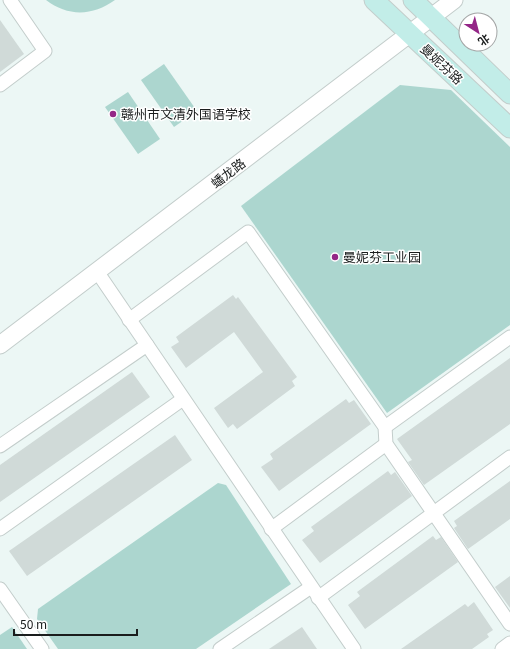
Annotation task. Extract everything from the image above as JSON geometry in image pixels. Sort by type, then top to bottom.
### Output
[{"type":"main road","name":"曼妮芬路","points":[[374,0],[510,128]]},
{"type":"main road","name":"曼妮芬路","points":[[413,0],[510,94]]},
{"type":"street","points":[[0,85],[44,50],[10,0]]},
{"type":"street","name":"蟠龙路","points":[[0,345],[98,273],[454,0]]},
{"type":"street","points":[[129,320],[248,232],[385,427],[386,444],[510,624]]},
{"type":"street","points":[[98,273],[183,400],[354,649]]},
{"type":"street","points":[[385,427],[510,337]]},
{"type":"street","points":[[0,446],[147,346]]},
{"type":"street","points":[[0,529],[183,400]]},
{"type":"street","points":[[271,529],[386,444]]},
{"type":"street","points":[[220,649],[314,592],[433,513],[510,457]]},
{"type":"street","points":[[0,589],[42,649]]},
{"type":"street","points":[[502,649],[510,643]]},
{"type":"green space","points":[[46,0],[115,0],[89,12],[72,12],[54,6]]},
{"type":"green space","points":[[164,64],[197,111],[174,127],[141,80]]},
{"type":"green space","points":[[400,85],[451,90],[510,147],[510,325],[387,413],[241,206]]},
{"type":"green space","points":[[128,92],[160,139],[138,154],[105,107]]},
{"type":"green space","points":[[218,483],[226,485],[291,584],[196,649],[58,649],[37,619],[38,609]]},
{"type":"green space","points":[[12,627],[27,649],[0,649],[0,635]]},
{"type":"building","points":[[0,20],[24,54],[0,72]]},
{"type":"building","points":[[233,295],[236,299],[238,297],[297,377],[292,381],[295,386],[237,429],[233,424],[228,428],[214,408],[263,372],[234,332],[186,368],[171,347],[179,342],[176,337]]},
{"type":"building","points":[[510,358],[510,424],[424,485],[408,462],[412,460],[397,439]]},
{"type":"building","points":[[132,372],[150,397],[0,502],[0,465]]},
{"type":"building","points":[[346,399],[349,403],[354,400],[371,424],[279,491],[261,467],[273,459],[270,454]]},
{"type":"building","points":[[175,435],[192,460],[27,576],[9,551]]},
{"type":"building","points":[[388,471],[391,475],[395,472],[412,496],[320,563],[302,540],[314,531],[311,527]]},
{"type":"building","points":[[510,481],[510,519],[468,549],[454,528],[457,526],[454,521]]},
{"type":"building","points":[[433,536],[436,540],[441,537],[458,562],[365,629],[348,605],[360,596],[357,592]]},
{"type":"building","points":[[510,576],[510,608],[495,587]]},
{"type":"building","points":[[474,602],[493,630],[487,634],[489,637],[472,649],[401,649],[465,604],[468,607]]},
{"type":"building","points":[[302,627],[317,649],[269,649]]},
{"type":"place","name":"赣州市文清外国语学校","points":[[113,114]]},
{"type":"place","name":"曼妮芬工业园","points":[[335,257]]}]
